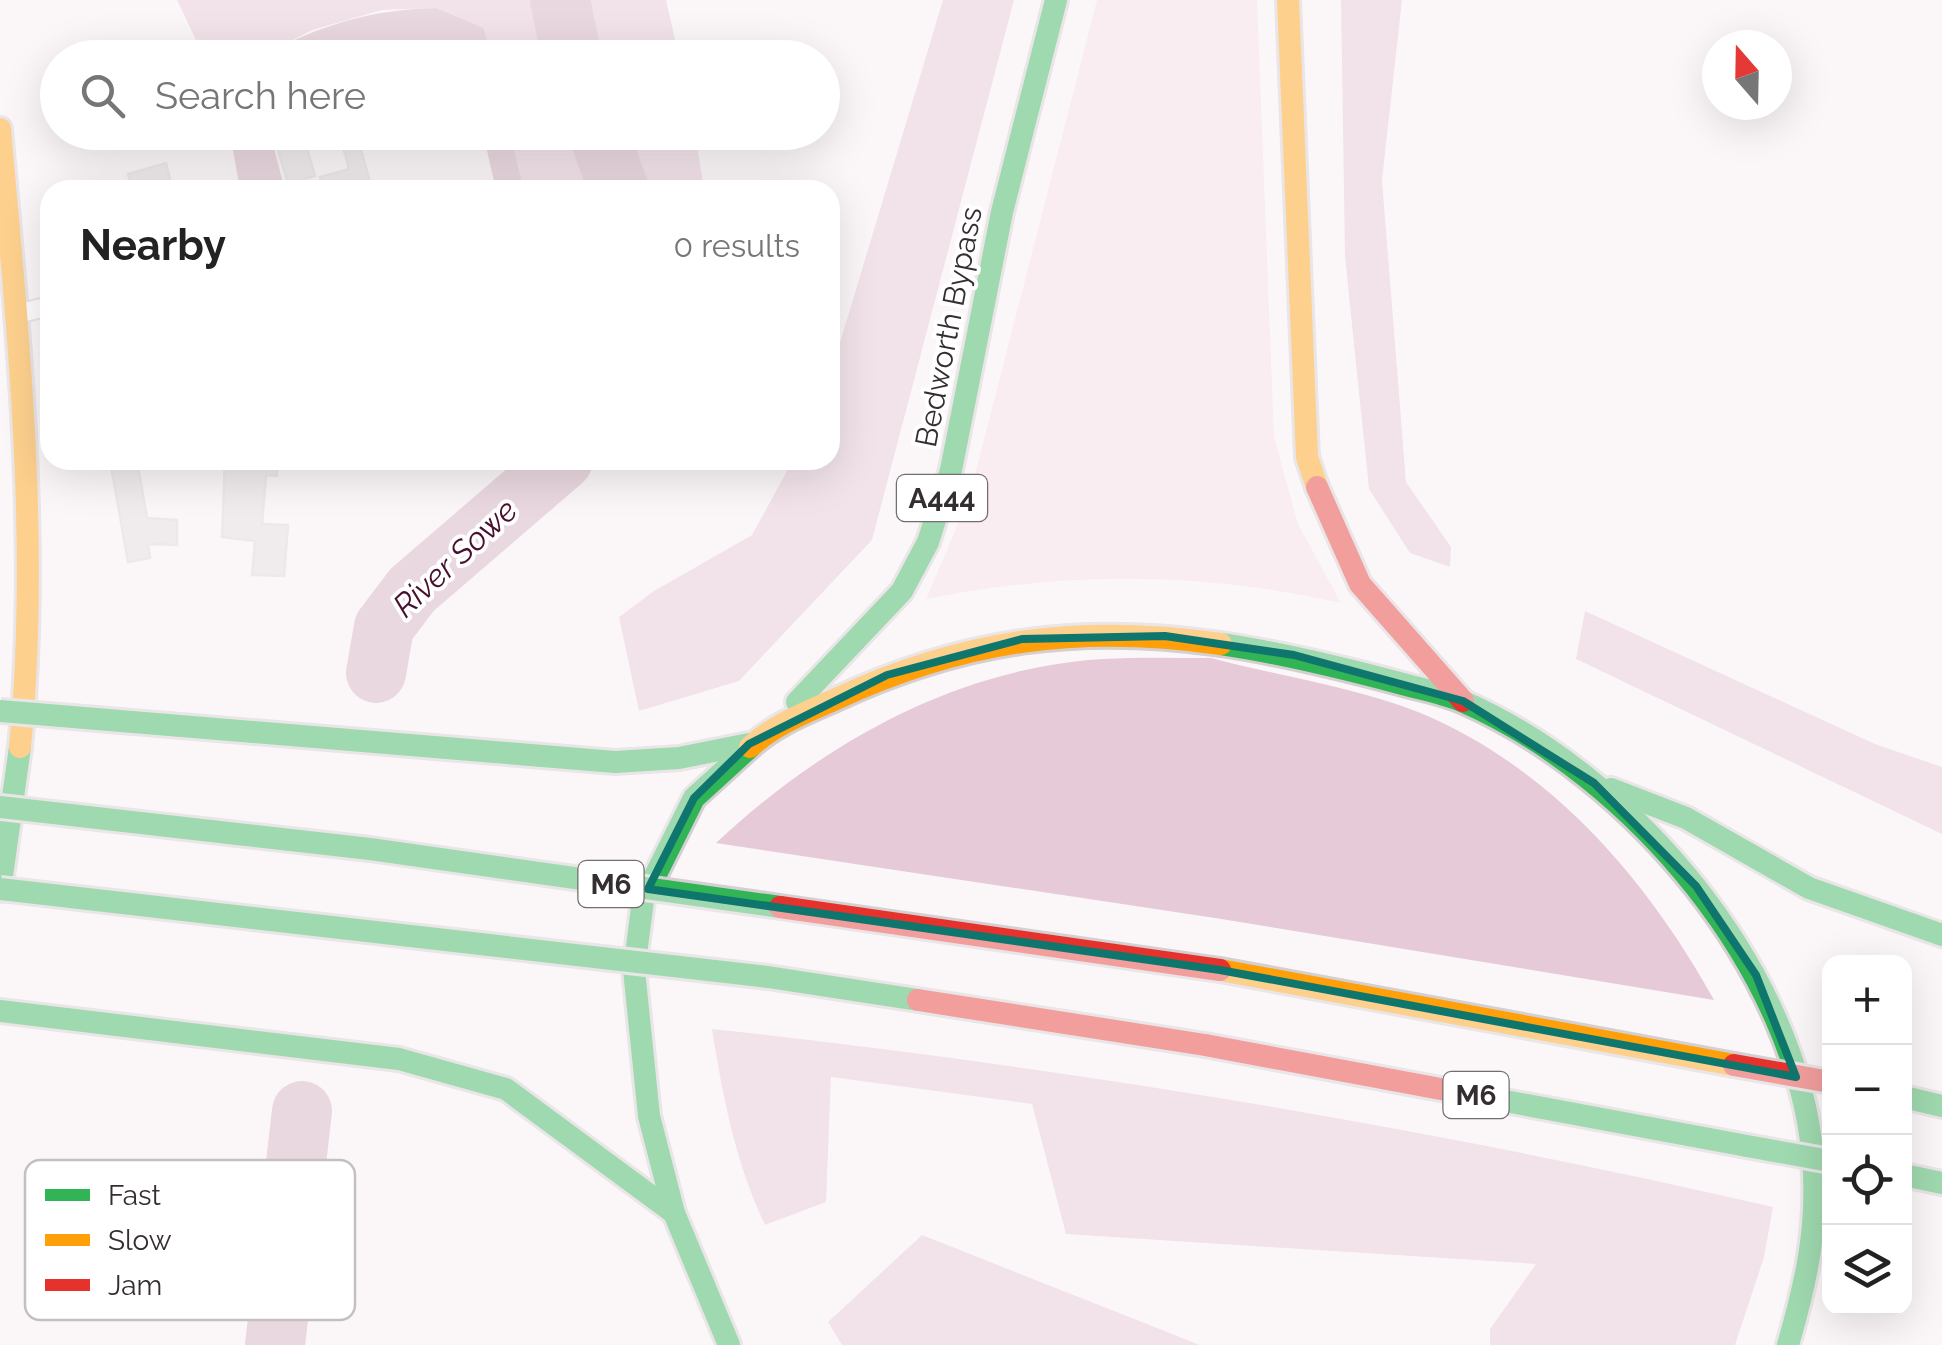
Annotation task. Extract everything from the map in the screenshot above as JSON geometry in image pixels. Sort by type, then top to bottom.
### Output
[{"type":"main road","name":"Bedworth Bypass","points":[[770,729],[865,635],[902,590],[928,542],[950,470],[1002,212],[1056,0]]},
{"type":"main road","points":[[1288,0],[1289,98],[1307,457],[1332,528],[1360,584],[1463,701]]},
{"type":"main road","points":[[0,129],[16,314],[29,639],[14,818],[0,889]]},
{"type":"main road","points":[[730,1345],[674,1214],[649,1116],[634,970],[643,900],[694,798],[749,744],[770,729],[887,675],[974,648],[1022,640],[1165,636],[1294,656],[1463,701],[1547,749],[1594,783],[1696,886],[1756,975],[1782,1032],[1801,1091],[1813,1159],[1812,1259],[1788,1345]]},
{"type":"main road","points":[[0,710],[614,762],[679,758],[749,744]]},
{"type":"main road","points":[[1594,783],[1686,818],[1809,888],[1942,935]]},
{"type":"main road","name":"M6","points":[[0,807],[370,849],[1220,970],[1822,1081]]},
{"type":"main road","name":"M6","points":[[0,889],[768,978],[1205,1045],[1822,1160]]},
{"type":"main road","points":[[0,1011],[399,1059],[506,1090],[674,1214]]},
{"type":"main road","points":[[1912,1099],[1942,1106]]},
{"type":"main road","points":[[1912,1177],[1942,1183]]},
{"type":"lane","points":[[16,314],[40,308]]},
{"type":"highlighted area","points":[[1165,636],[1294,655],[1463,701],[1594,783],[1696,886],[1756,975],[1796,1077],[1220,970],[648,889],[694,798],[749,744],[887,675],[1022,639]]},
{"type":"shaded area","points":[[177,0],[666,0],[675,40],[487,40],[484,28],[437,8],[382,10],[312,30],[292,40],[196,40]]},
{"type":"shaded area","points":[[943,0],[1014,0],[872,540],[739,681],[639,711],[619,617],[654,591],[752,535],[788,470],[840,470],[840,343]]},
{"type":"shaded area","points":[[1097,0],[1257,0],[1274,437],[1298,524],[1341,603],[1237,585],[1134,579],[1031,583],[926,599],[969,498]]},
{"type":"shaded area","points":[[1341,0],[1402,0],[1382,180],[1406,482],[1451,547],[1450,567],[1410,553],[1369,489],[1345,257]]},
{"type":"shaded area","points":[[437,8],[484,28],[487,40],[295,40],[345,21]]},
{"type":"shaded area","points":[[233,150],[274,150],[282,180],[238,180]]},
{"type":"shaded area","points":[[487,150],[514,150],[522,180],[494,180]]},
{"type":"shaded area","points":[[514,150],[698,150],[702,180],[522,180]]},
{"type":"shaded area","points":[[1585,611],[1875,744],[1942,767],[1942,834],[1576,659]]},
{"type":"shaded area","points":[[1116,658],[1211,658],[1394,703],[1466,735],[1511,763],[1552,795],[1626,870],[1714,1000],[1215,918],[716,843],[800,774],[846,744],[943,695],[1048,665]]},
{"type":"shaded area","points":[[712,1029],[979,1062],[1245,1102],[1641,1178],[1773,1207],[1764,1257],[1735,1345],[1490,1345],[1490,1329],[1536,1264],[1066,1234],[1032,1104],[831,1077],[826,1202],[765,1225],[731,1129]]},
{"type":"shaded area","points":[[922,1235],[1200,1345],[842,1345],[828,1322]]},
{"type":"building","points":[[278,150],[307,150],[315,176],[287,180]]},
{"type":"building","points":[[344,150],[361,150],[369,180],[321,180],[320,177],[349,169]]},
{"type":"building","points":[[166,163],[170,179],[130,180],[128,174]]},
{"type":"building","points":[[112,470],[139,470],[147,518],[177,520],[177,545],[148,544],[150,558],[128,562]]},
{"type":"building","points":[[225,470],[277,470],[277,476],[266,475],[262,524],[288,525],[284,576],[252,575],[255,541],[222,537]]},
{"type":"waterway","name":"River Sowe","points":[[560,0],[568,40]]},
{"type":"waterway","name":"River Sowe","points":[[605,150],[615,180]]},
{"type":"waterway","name":"River Sowe","points":[[376,673],[384,627],[412,590],[551,470]]},
{"type":"waterway","name":"River Sowe","points":[[296,1160],[302,1111]]},
{"type":"waterway","name":"River Sowe","points":[[275,1345],[278,1320]]},
{"type":"traffic: fast","points":[[797,702],[902,591],[928,542],[951,470],[1002,212],[1056,0]]},
{"type":"traffic: fast","points":[[1221,644],[1332,666],[1464,702],[1527,735],[1588,778],[1645,830],[1696,888],[1740,951],[1776,1018],[1800,1088],[1813,1159],[1814,1207],[1805,1276],[1788,1345]]},
{"type":"traffic: fast","points":[[0,711],[615,762]]},
{"type":"traffic: fast","points":[[615,762],[679,758],[749,744]]},
{"type":"traffic: fast","points":[[0,890],[20,747]]},
{"type":"traffic: fast","points":[[729,1345],[674,1213],[649,1116],[634,970],[643,900],[694,798],[750,747]]},
{"type":"traffic: fast","points":[[1611,789],[1686,818],[1809,888],[1942,935]]},
{"type":"traffic: fast","points":[[0,807],[370,849],[780,907]]},
{"type":"traffic: fast","points":[[0,889],[768,977],[918,1000]]},
{"type":"traffic: fast","points":[[0,1011],[399,1059],[506,1089],[674,1213]]},
{"type":"traffic: fast","points":[[1446,1090],[1747,1146]]},
{"type":"traffic: fast","points":[[1912,1099],[1942,1106]]},
{"type":"traffic: fast","points":[[1747,1146],[1822,1160]]},
{"type":"traffic: fast","points":[[1912,1177],[1942,1183]]},
{"type":"traffic: slow","points":[[1288,0],[1307,457],[1317,487]]},
{"type":"traffic: slow","points":[[0,129],[20,360],[27,515],[26,670],[20,747]]},
{"type":"traffic: slow","points":[[750,747],[791,720],[884,679],[978,650],[1072,637],[1170,638],[1221,644]]},
{"type":"traffic: slow","points":[[1220,970],[1734,1065]]},
{"type":"traffic: jam","points":[[1317,487],[1360,584],[1463,701]]},
{"type":"traffic: jam","points":[[780,907],[1220,970]]},
{"type":"traffic: jam","points":[[918,1000],[1205,1045]]},
{"type":"traffic: jam","points":[[1205,1045],[1446,1090]]},
{"type":"traffic: jam","points":[[1734,1065],[1822,1081]]}]
